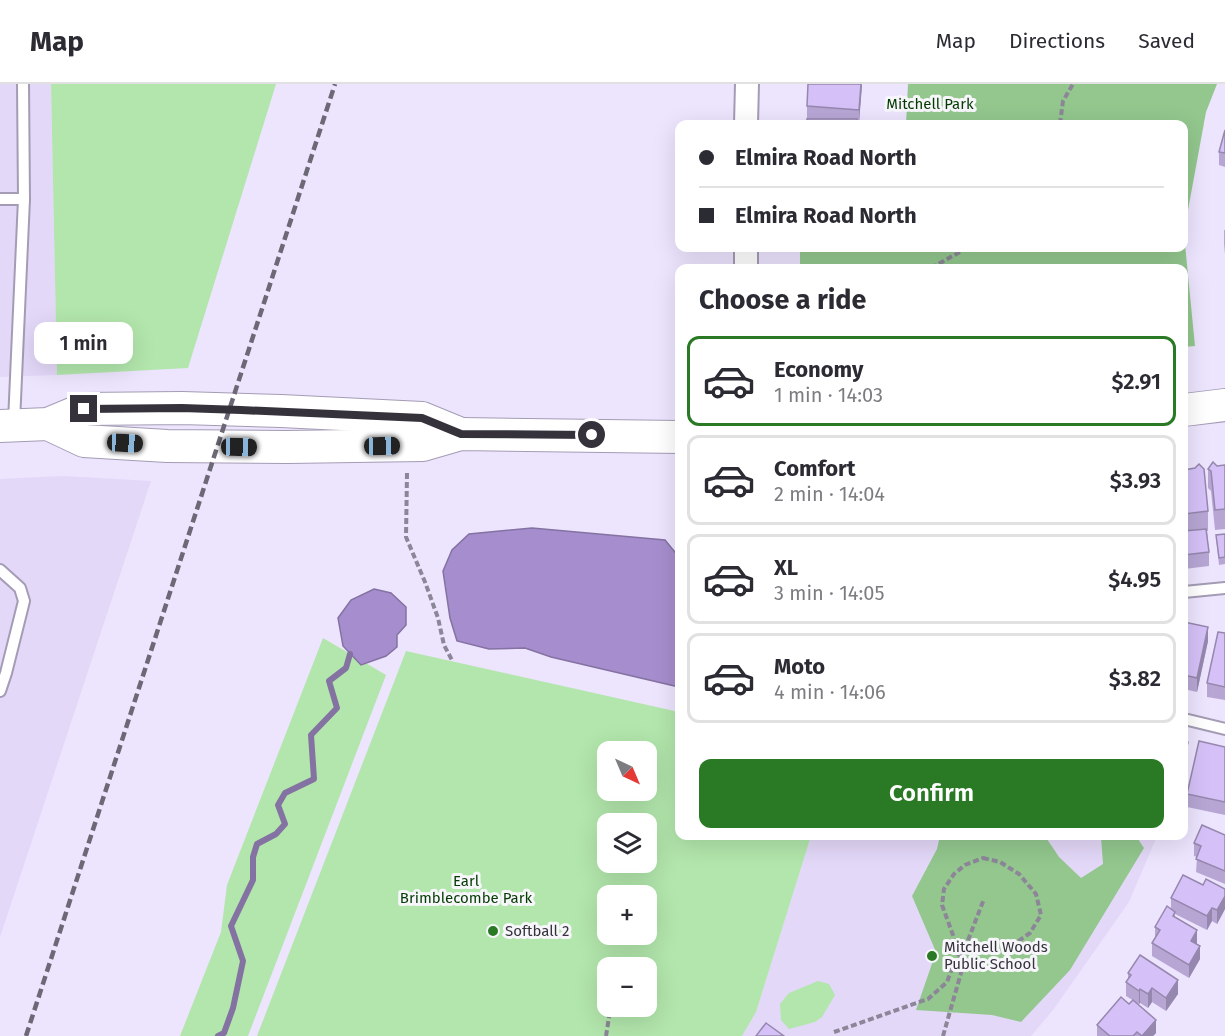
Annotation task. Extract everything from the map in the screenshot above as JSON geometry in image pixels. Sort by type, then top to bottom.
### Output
[{"type":"main road","points":[[1188,410],[1225,405]]},
{"type":"main road","points":[[7,426],[48,424],[84,441],[167,446],[423,446],[461,434],[675,437]]},
{"type":"street","points":[[746,120],[747,84]]},
{"type":"lane","points":[[7,426],[24,199],[23,84]]},
{"type":"lane","points":[[0,200],[24,199]]},
{"type":"lane","points":[[0,570],[20,588],[24,601],[0,691]]},
{"type":"lane","points":[[1188,592],[1225,588]]},
{"type":"lane","points":[[1188,721],[1225,729]]},
{"type":"path","points":[[1061,120],[1064,101],[1073,84]]},
{"type":"path","points":[[938,264],[959,252]]},
{"type":"path","points":[[407,473],[406,537],[438,618],[444,645],[453,662]]},
{"type":"path","points":[[983,858],[1000,862],[1019,874],[1036,894],[1041,915],[1030,933],[1017,942],[994,951],[979,952],[965,948],[957,946],[948,923],[942,905],[944,889],[954,874],[965,865],[983,858]]},
{"type":"path","points":[[943,1036],[961,973],[965,948],[984,899]]},
{"type":"path","points":[[834,1032],[928,999],[947,982],[956,958],[965,948]]},
{"type":"path","points":[[606,1036],[609,1017]]},
{"type":"shaded area","points":[[0,84],[51,84],[57,375],[0,377]]},
{"type":"shaded area","points":[[63,476],[151,481],[0,937],[0,479]]},
{"type":"shaded area","points":[[532,528],[665,540],[675,552],[675,686],[551,657],[525,648],[489,649],[457,641],[450,618],[443,571],[452,550],[469,534]]},
{"type":"shaded area","points":[[374,589],[391,593],[406,607],[406,625],[397,635],[397,647],[386,656],[361,665],[343,646],[338,618],[351,600]]},
{"type":"shaded area","name":"Mitchell Woods Public School","points":[[810,840],[1155,840],[1129,902],[1053,1010],[1031,1036],[742,1036],[756,1012]]},
{"type":"green space","points":[[51,84],[276,84],[188,368],[57,375]]},
{"type":"green space","name":"Mitchell Park","points":[[908,84],[1217,84],[1206,112],[1188,210],[1188,120],[906,120]]},
{"type":"green space","points":[[800,252],[1186,252],[1187,264],[800,264]]},
{"type":"green space","points":[[1188,275],[1195,346],[1188,347]]},
{"type":"green space","points":[[323,638],[386,675],[248,1036],[180,1036],[221,932],[227,885]]},
{"type":"green space","name":"Earl Brimblecombe Park","points":[[406,651],[675,711],[675,840],[810,840],[756,1012],[742,1036],[257,1036]]},
{"type":"green space","points":[[939,840],[1048,840],[1059,857],[1081,878],[1103,864],[1101,840],[1139,840],[1144,848],[1070,970],[1021,1022],[992,1015],[916,1010],[936,952],[912,896],[937,849]]},
{"type":"green space","points":[[818,981],[829,984],[835,995],[822,1017],[815,1022],[789,1029],[781,1020],[780,1004],[789,993]]},
{"type":"building","points":[[808,84],[861,84],[859,110],[807,106]]},
{"type":"building","points":[[807,119],[857,119],[857,120]]},
{"type":"building","points":[[1225,130],[1225,153],[1219,152]]},
{"type":"building","points":[[1213,462],[1217,466],[1225,465],[1225,509],[1215,510],[1211,471],[1208,469]]},
{"type":"building","points":[[1199,464],[1204,469],[1208,511],[1188,514],[1188,469],[1195,468]]},
{"type":"building","points":[[1206,529],[1209,552],[1188,555],[1188,531]]},
{"type":"building","points":[[1225,534],[1225,557],[1219,558],[1216,535]]},
{"type":"building","points":[[1188,623],[1208,627],[1197,678],[1188,676]]},
{"type":"building","points":[[1218,632],[1225,633],[1225,687],[1207,683]]},
{"type":"building","points":[[1199,741],[1225,747],[1225,802],[1188,794]]},
{"type":"building","points":[[1202,825],[1225,835],[1225,871],[1196,859],[1201,846],[1194,843]]},
{"type":"building","points":[[1183,875],[1203,885],[1206,879],[1225,889],[1225,896],[1217,910],[1212,908],[1207,916],[1171,898]]},
{"type":"building","points":[[1167,906],[1175,912],[1173,916],[1197,930],[1191,941],[1200,946],[1189,965],[1152,943],[1160,930],[1155,927]]},
{"type":"building","points":[[1140,955],[1178,980],[1166,998],[1152,988],[1148,994],[1126,982],[1131,975],[1128,973]]},
{"type":"building","points":[[1121,997],[1129,1004],[1133,1000],[1156,1020],[1142,1036],[1137,1032],[1133,1036],[1110,1036],[1097,1025]]},
{"type":"building","points":[[766,1023],[784,1036],[756,1036]]},
{"type":"waterway","points":[[218,1036],[224,1033],[233,1008],[243,961],[231,926],[253,880],[253,857],[257,844],[276,834],[285,824],[278,805],[285,793],[314,779],[311,735],[337,708],[329,681],[346,668],[350,654]]},
{"type":"railway","points":[[26,1036],[335,84]]},
{"type":"place","name":"Softball 2","points":[[493,931]]},
{"type":"place","name":"Mitchell Woods Public School","points":[[932,956]]},
{"type":"route","points":[[84,409],[182,408],[422,418],[461,434],[592,435]]}]
